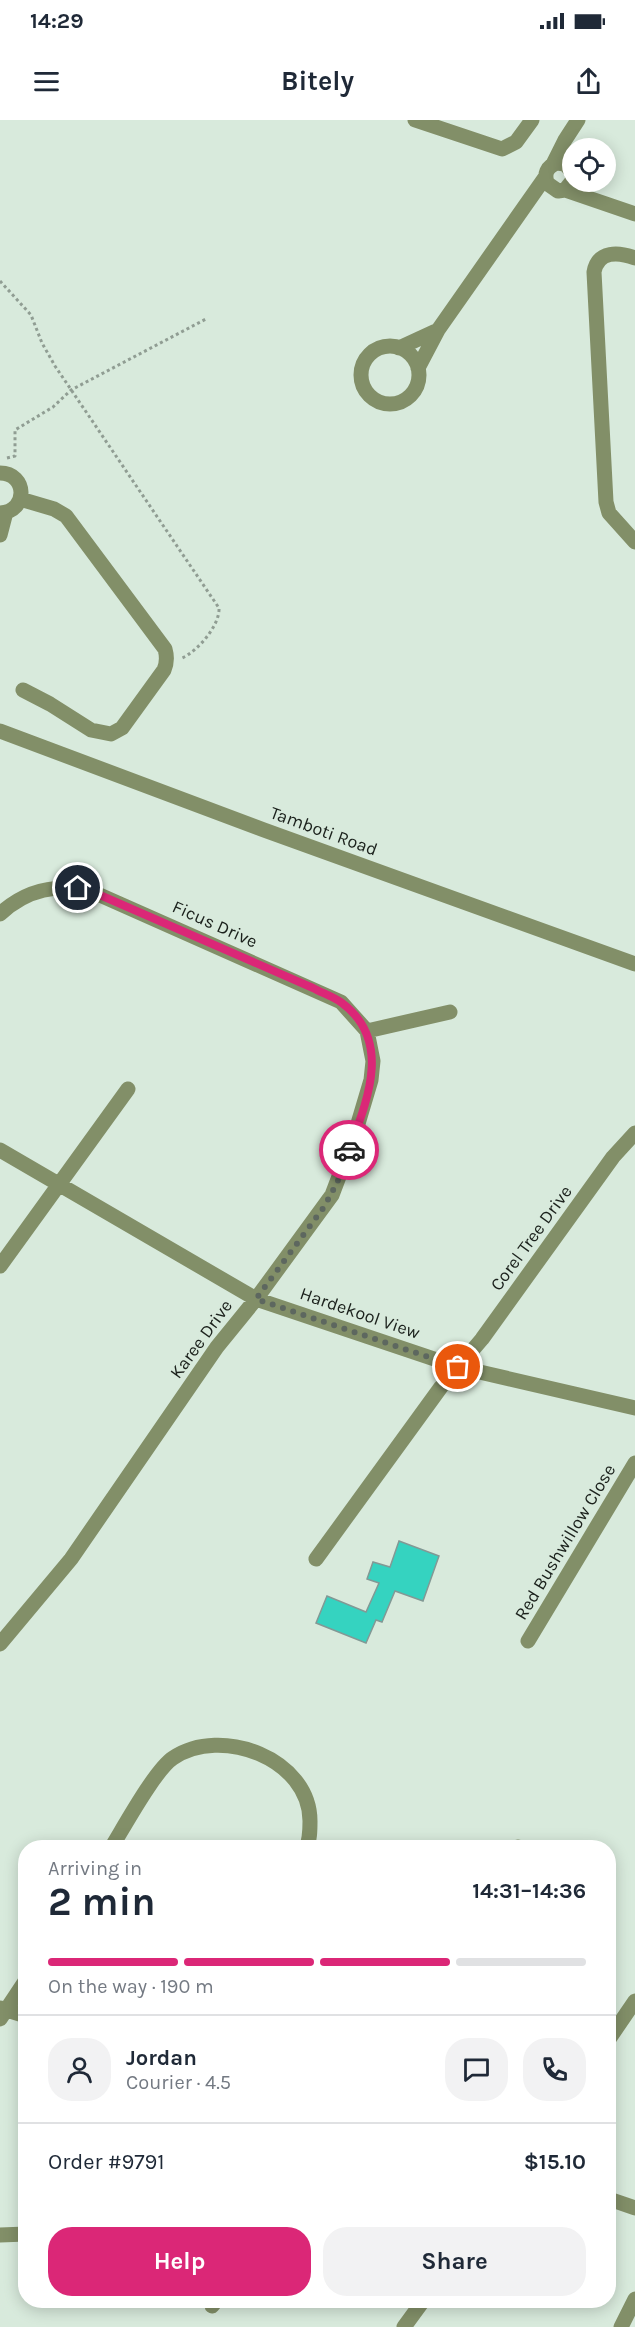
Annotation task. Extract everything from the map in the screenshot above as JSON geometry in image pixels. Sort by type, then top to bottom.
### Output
[{"type":"street","points":[[415,120],[502,149],[516,142],[532,120]]},
{"type":"street","points":[[567,138],[578,120]]},
{"type":"street","points":[[418,368],[408,352],[399,348],[381,348],[372,352],[366,359],[361,377],[368,394],[385,403],[403,400],[416,387],[418,368],[438,330],[534,196],[562,177]]},
{"type":"street","points":[[582,192],[593,200],[635,214]]},
{"type":"street","points":[[587,192],[593,200]]},
{"type":"street","points":[[635,258],[620,254],[604,256],[596,264],[594,272],[606,502],[609,513],[635,542]]},
{"type":"street","points":[[399,348],[438,330]]},
{"type":"street","points":[[0,473],[10,475],[20,485],[20,499],[12,510],[3,512],[0,535]]},
{"type":"street","points":[[20,499],[61,512],[66,516],[165,649],[166,664],[122,728],[111,734],[91,730],[50,704],[22,690]]},
{"type":"street","name":"Tamboti Road","points":[[0,731],[286,838],[635,964]]},
{"type":"street","name":"Ficus Drive","points":[[0,914],[14,902],[34,892],[49,888],[64,887],[93,892],[341,1002],[367,1031]]},
{"type":"street","points":[[367,1031],[450,1012]]},
{"type":"street","name":"Karee Drive","points":[[0,1644],[71,1559],[217,1347],[256,1299],[324,1207],[337,1183],[371,1080],[373,1061],[367,1031]]},
{"type":"street","points":[[0,1266],[128,1089]]},
{"type":"street","name":"Corel Tree Drive","points":[[316,1559],[441,1387],[494,1323],[613,1157],[635,1132]]},
{"type":"street","name":"Hardekool View","points":[[0,1150],[256,1299],[458,1367],[635,1408]]},
{"type":"street","name":"Red Bushwillow Close","points":[[528,1641],[635,1463]]},
{"type":"street","points":[[116,1840],[166,1764],[180,1754],[208,1745],[235,1746],[249,1750],[274,1761],[292,1777],[308,1802],[310,1824],[307,1840]]},
{"type":"street","points":[[18,1991],[2,2012],[18,2015]]},
{"type":"street","points":[[616,2029],[635,2001]]},
{"type":"street","points":[[616,2201],[635,2208]]},
{"type":"street","points":[[0,2235],[18,2234]]},
{"type":"street","points":[[621,2327],[635,2300]]},
{"type":"street","points":[[404,2327],[418,2308]]},
{"type":"path","points":[[0,281],[31,315],[42,343],[71,390],[145,495],[219,608],[220,616],[202,641],[187,656],[166,664]]},
{"type":"path","points":[[0,461],[15,456],[15,430],[53,407],[71,390],[206,320]]},
{"type":"building","points":[[399,1541],[439,1556],[423,1601],[395,1591],[382,1622],[376,1620],[366,1643],[316,1623],[327,1596],[366,1612],[379,1583],[367,1579],[373,1562],[390,1567]]},
{"type":"way so far","points":[[349,1150],[332,1195],[256,1299],[458,1367]]},
{"type":"route","points":[[78,888],[93,892],[313,988],[341,1002],[349,1009],[367,1031],[373,1061],[371,1080],[349,1150]]}]
